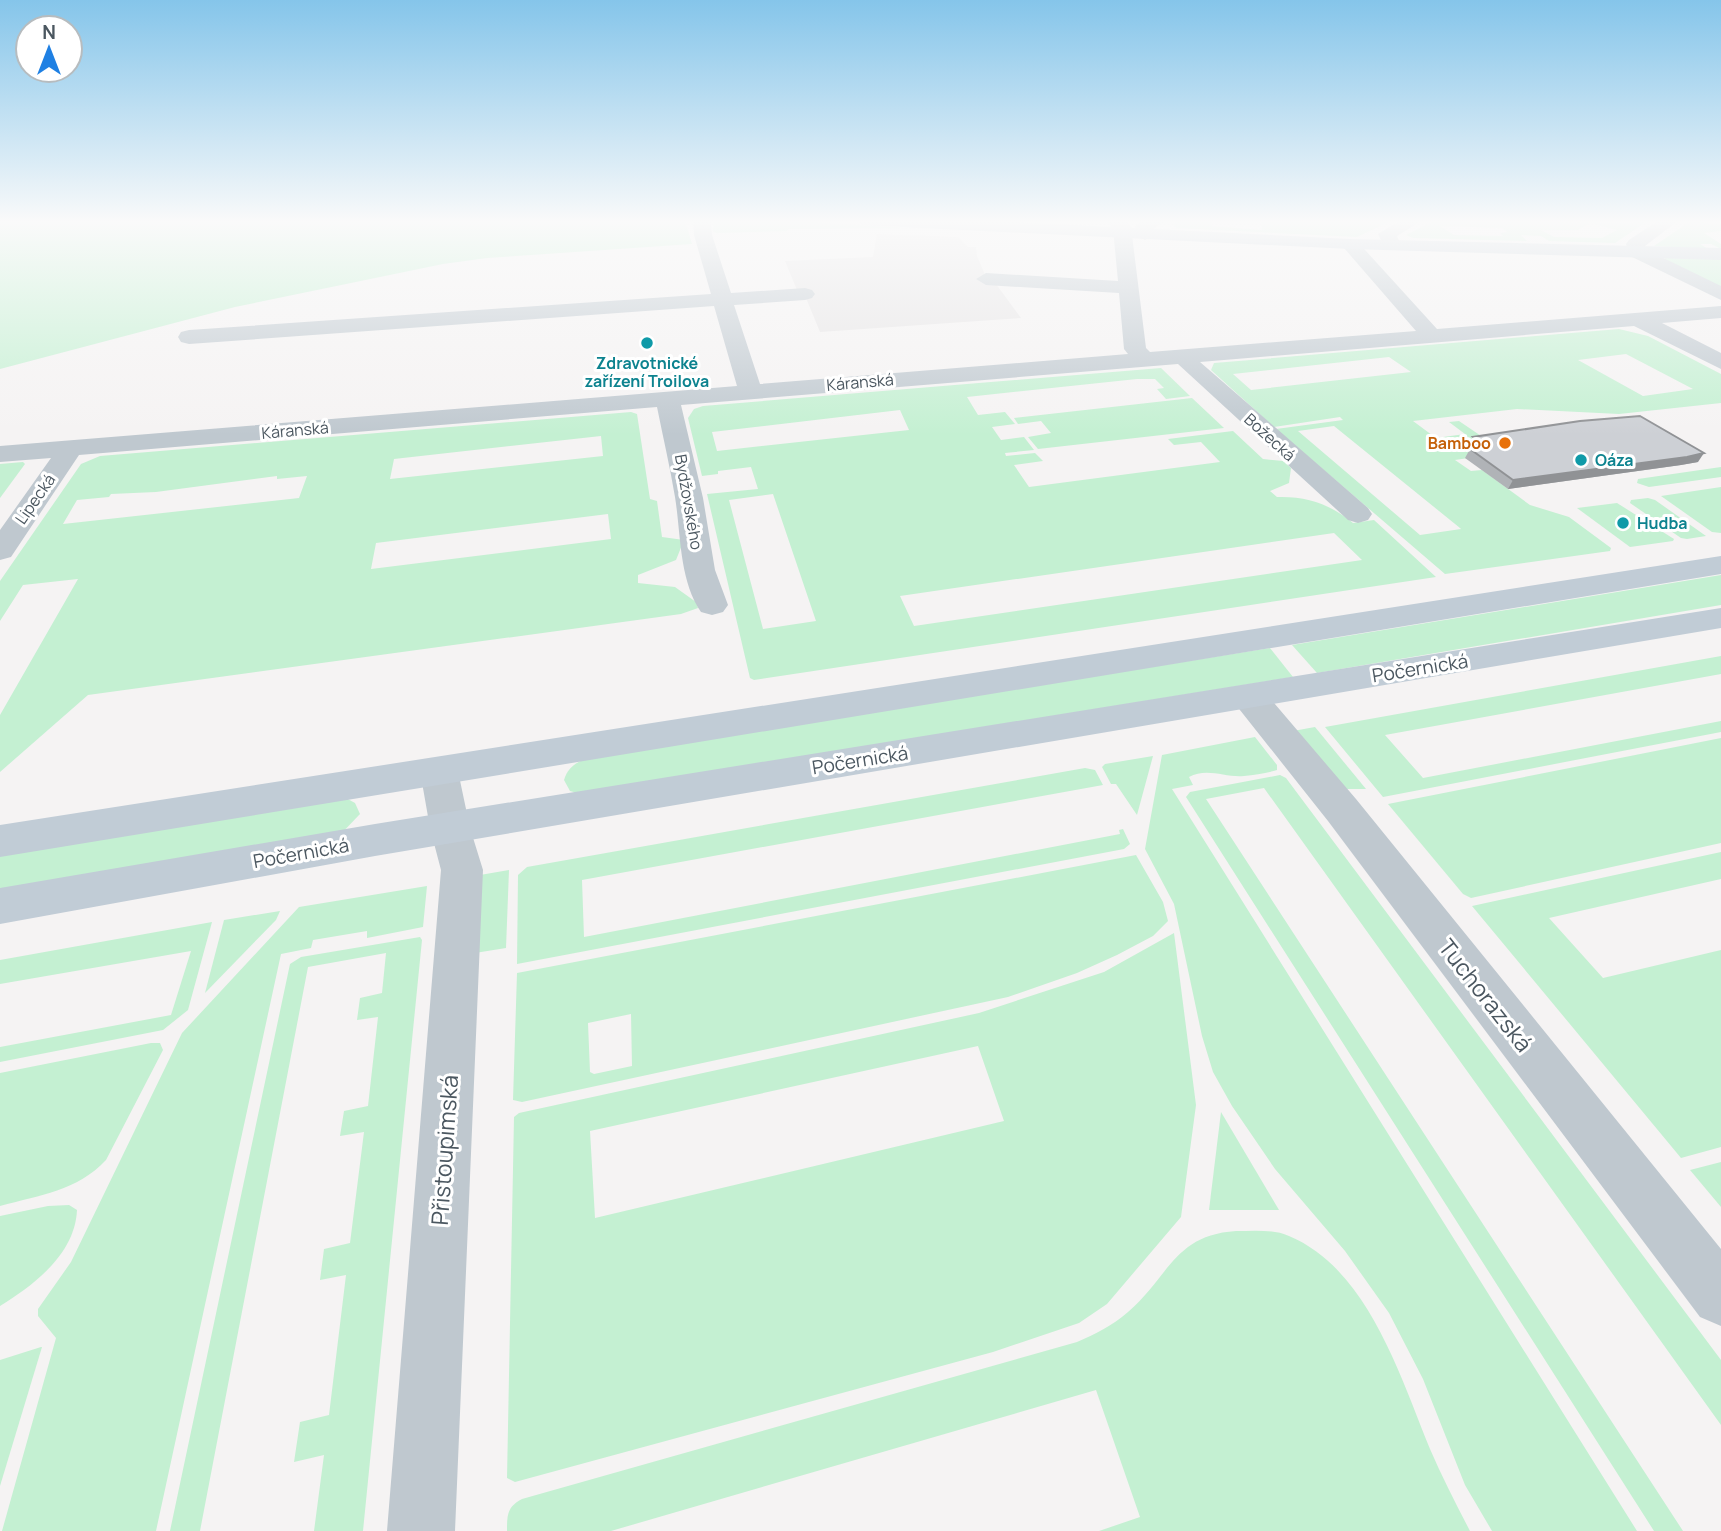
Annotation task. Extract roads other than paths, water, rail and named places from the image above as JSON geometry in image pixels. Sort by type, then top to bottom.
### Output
[{"type":"street","points":[[719,291],[750,391]]},
{"type":"street","points":[[1128,291],[1135,349],[1144,359]]},
{"type":"street","points":[[1392,291],[1431,335]]},
{"type":"street","points":[[189,337],[805,294]]},
{"type":"street","name":"Káranská","points":[[0,454],[1721,312]]},
{"type":"street","points":[[1637,319],[1721,362]]},
{"type":"street","name":"Božecká","points":[[1186,356],[1190,365],[1358,514]]},
{"type":"street","name":"Bydžovského","points":[[668,399],[701,570],[712,605]]},
{"type":"street","name":"Lipecká","points":[[0,551],[71,448]]},
{"type":"street","points":[[0,841],[1721,565]]},
{"type":"street","name":"Počernická","points":[[0,906],[450,828],[1721,618]]},
{"type":"street","name":"Tuchorazská","points":[[1249,697],[1351,821],[1721,1296]]},
{"type":"street","name":"Přistoupimská","points":[[421,1531],[462,870],[450,828],[439,771]]},
{"type":"place","name":"Zdravotnické zařízení Troilova","points":[[647,343]]},
{"type":"place","name":"Bamboo","points":[[1505,443]]},
{"type":"place","name":"Oáza","points":[[1581,460]]},
{"type":"place","name":"Hudba","points":[[1623,523]]}]
